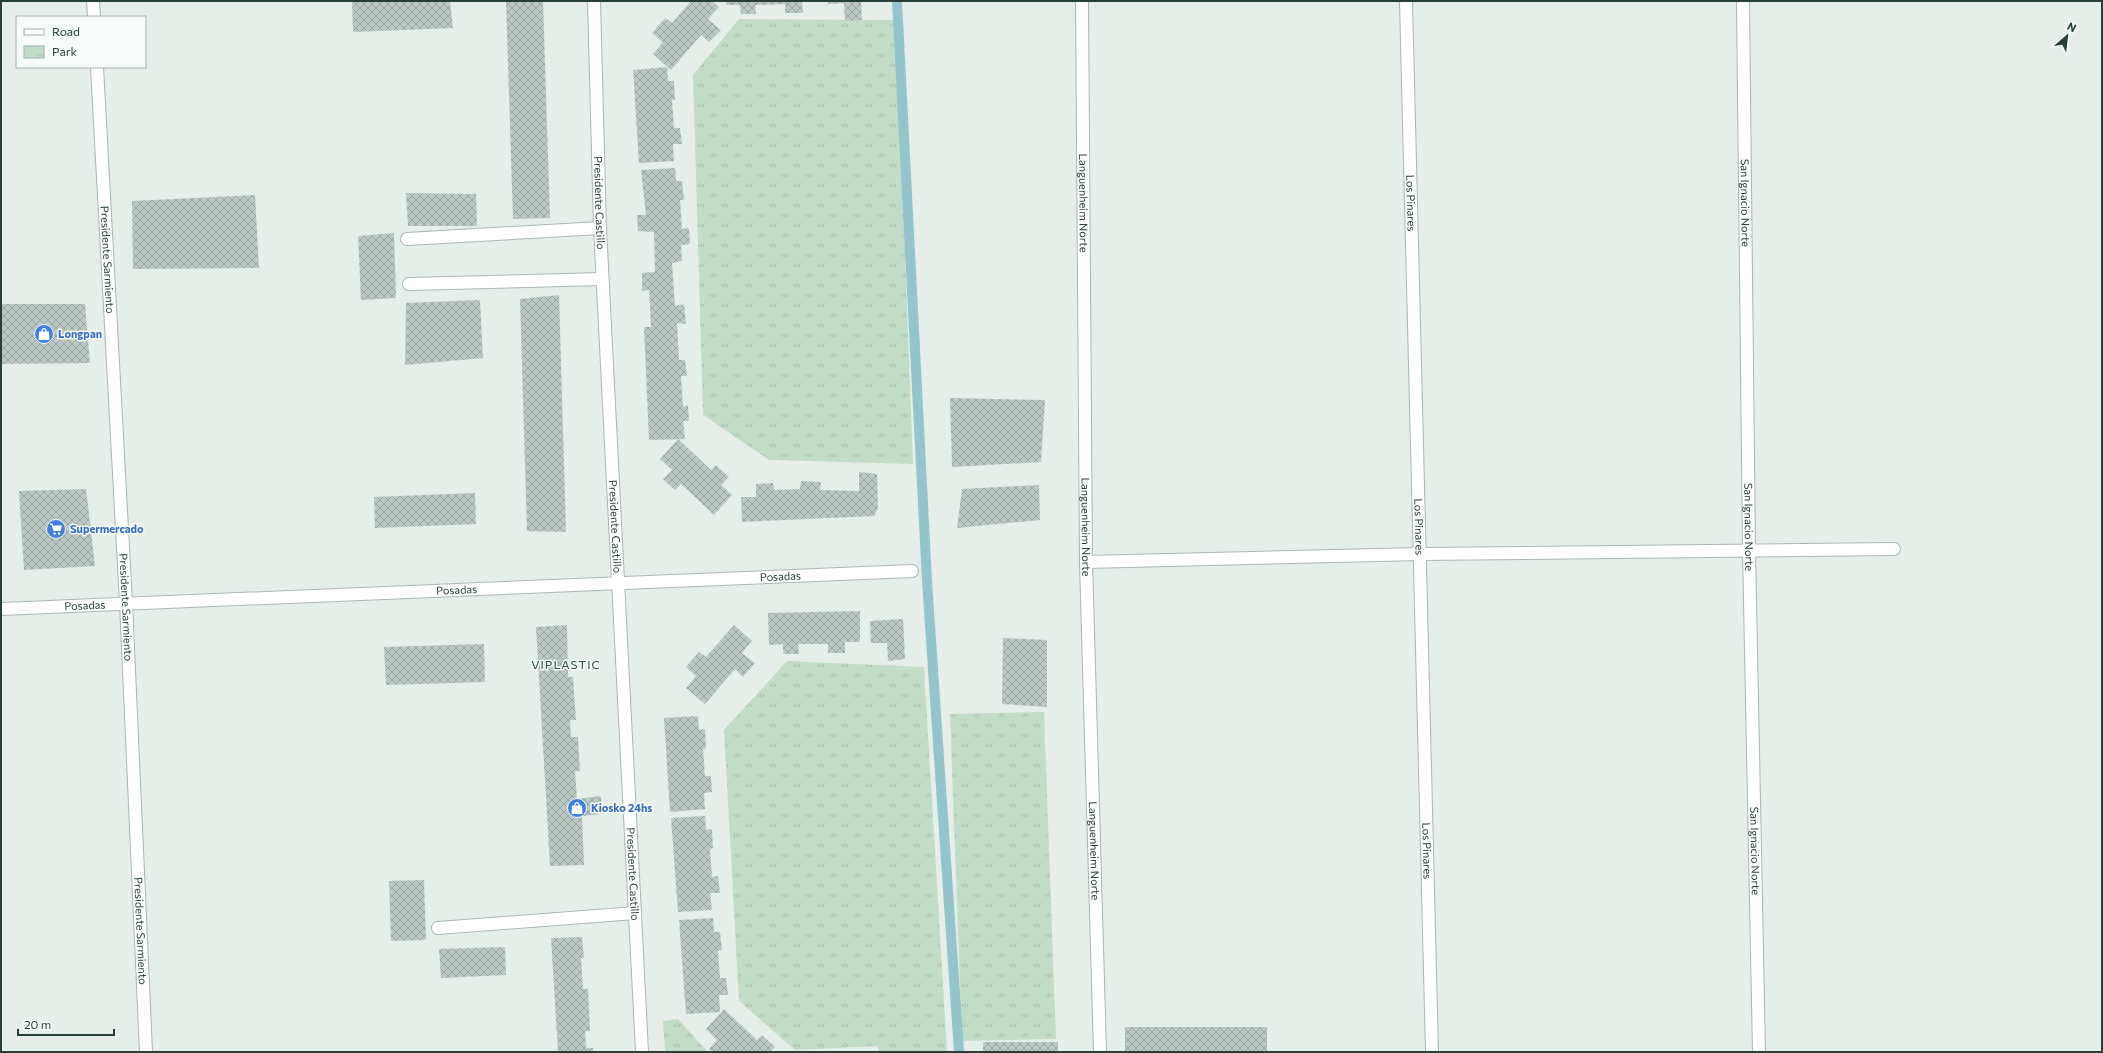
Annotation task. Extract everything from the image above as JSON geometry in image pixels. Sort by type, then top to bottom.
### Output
[{"type":"street","points":[[93,1],[94,16]]},
{"type":"street","name":"Presidente Castillo","points":[[594,1],[602,279],[642,1052]]},
{"type":"street","name":"Languenheim Norte","points":[[1082,1],[1086,562],[1100,1052]]},
{"type":"street","name":"Los Pinares","points":[[1406,1],[1421,554],[1432,1052]]},
{"type":"street","name":"San Ignacio Norte","points":[[1743,1],[1749,550],[1759,1052]]},
{"type":"street","name":"Presidente Sarmiento","points":[[97,68],[126,603],[146,1052]]},
{"type":"street","points":[[407,239],[600,228]]},
{"type":"street","points":[[409,284],[602,279]]},
{"type":"street","points":[[1086,562],[1421,554],[1894,549]]},
{"type":"street","name":"Posadas","points":[[1,608],[912,571]]},
{"type":"street","points":[[438,928],[635,913]]},
{"type":"green space","points":[[739,19],[896,20],[913,464],[769,460],[703,415],[693,75]]},
{"type":"green space","points":[[787,661],[924,667],[947,1052],[879,1052],[878,1046],[795,1050],[739,1001],[724,730]]},
{"type":"green space","points":[[1044,712],[1056,1039],[962,1041],[950,714]]},
{"type":"green space","points":[[678,1019],[708,1052],[665,1052],[663,1021]]},
{"type":"building","points":[[352,1],[450,1],[453,28],[353,32]]},
{"type":"building","points":[[506,1],[543,1],[550,218],[513,219]]},
{"type":"building","points":[[691,1],[712,1],[719,7],[708,19],[721,30],[709,42],[701,35],[671,70],[653,54],[663,42],[652,33],[665,18],[672,23]]},
{"type":"building","points":[[726,1],[802,1],[803,13],[785,13],[785,4],[755,5],[756,14],[741,14],[740,5],[726,5]]},
{"type":"building","points":[[828,1],[861,1],[862,20],[845,21],[844,3],[828,4]]},
{"type":"building","points":[[667,67],[668,81],[674,81],[675,100],[672,100],[674,128],[680,128],[682,144],[673,144],[674,161],[639,163],[633,70]]},
{"type":"building","points":[[675,168],[676,181],[682,181],[684,200],[680,200],[682,229],[689,228],[690,244],[681,245],[682,261],[672,263],[675,306],[684,304],[686,324],[677,323],[679,360],[685,360],[687,376],[681,376],[683,407],[688,405],[689,421],[683,421],[685,439],[649,440],[644,327],[651,327],[649,290],[642,291],[642,273],[655,272],[654,232],[638,231],[637,215],[646,215],[641,170]]},
{"type":"building","points":[[406,193],[476,194],[477,226],[408,226]]},
{"type":"building","points":[[255,195],[259,268],[133,269],[132,201]]},
{"type":"building","points":[[394,233],[396,298],[361,300],[358,236]]},
{"type":"building","points":[[559,295],[566,532],[527,531],[520,299]]},
{"type":"building","points":[[480,300],[483,358],[405,365],[406,303]]},
{"type":"building","name":"Longpan","points":[[1,304],[85,304],[90,363],[1,364]]},
{"type":"building","points":[[950,398],[1045,400],[1041,462],[952,467]]},
{"type":"building","points":[[678,439],[711,470],[716,465],[729,477],[721,485],[732,495],[714,515],[681,484],[675,490],[663,479],[672,470],[660,459]]},
{"type":"building","points":[[859,472],[877,474],[878,508],[874,516],[742,522],[741,497],[756,497],[756,484],[773,483],[774,490],[800,489],[801,481],[821,482],[820,490],[859,491]]},
{"type":"building","points":[[1039,485],[1040,520],[957,528],[962,489]]},
{"type":"building","name":"Supermercado","points":[[86,489],[95,566],[24,570],[19,491]]},
{"type":"building","points":[[475,493],[476,524],[375,528],[374,497]]},
{"type":"building","points":[[860,611],[860,642],[845,642],[845,653],[828,653],[828,644],[798,644],[799,654],[783,654],[783,644],[769,645],[768,613]]},
{"type":"building","points":[[903,619],[905,659],[888,661],[887,643],[871,643],[870,621]]},
{"type":"building","points":[[567,625],[568,677],[573,677],[576,720],[570,720],[571,737],[578,737],[580,771],[575,771],[577,799],[601,796],[602,814],[582,816],[584,865],[550,866],[536,627]]},
{"type":"building","points":[[734,625],[752,641],[742,653],[755,663],[743,677],[735,669],[705,704],[686,688],[696,676],[686,667],[699,652],[706,657]]},
{"type":"building","points":[[1003,638],[1047,640],[1047,707],[1002,704]]},
{"type":"building","points":[[484,644],[485,682],[386,685],[384,647]]},
{"type":"building","points":[[698,716],[699,730],[705,729],[706,748],[703,749],[705,776],[711,776],[712,792],[704,793],[705,809],[670,812],[664,718]]},
{"type":"building","points":[[705,816],[706,830],[712,829],[713,848],[710,849],[712,877],[718,876],[720,893],[710,893],[712,910],[678,912],[671,818]]},
{"type":"building","points":[[424,880],[426,940],[391,941],[389,881]]},
{"type":"building","points":[[713,918],[714,932],[720,932],[722,950],[718,951],[720,978],[726,978],[728,995],[719,995],[720,1012],[686,1014],[679,920]]},
{"type":"building","points":[[582,937],[584,958],[581,958],[583,989],[588,989],[590,1031],[585,1031],[586,1048],[593,1048],[593,1052],[558,1052],[551,938]]},
{"type":"building","points":[[505,947],[506,975],[441,978],[439,949]]},
{"type":"building","points":[[724,1009],[757,1040],[762,1035],[775,1047],[770,1052],[713,1052],[709,1049],[717,1040],[706,1029]]},
{"type":"building","points":[[1125,1027],[1267,1027],[1267,1052],[1125,1052]]},
{"type":"building","points":[[983,1042],[1058,1042],[1058,1052],[983,1052]]},
{"type":"waterway","points":[[897,1],[927,581],[959,1052]]},
{"type":"place","name":"Longpan","points":[[44,334]]},
{"type":"place","name":"Supermercado","points":[[56,529]]},
{"type":"place","name":"Kiosko 24hs","points":[[577,808]]},
{"type":"district","name":"VIPLASTIC","points":[[566,665]]}]
